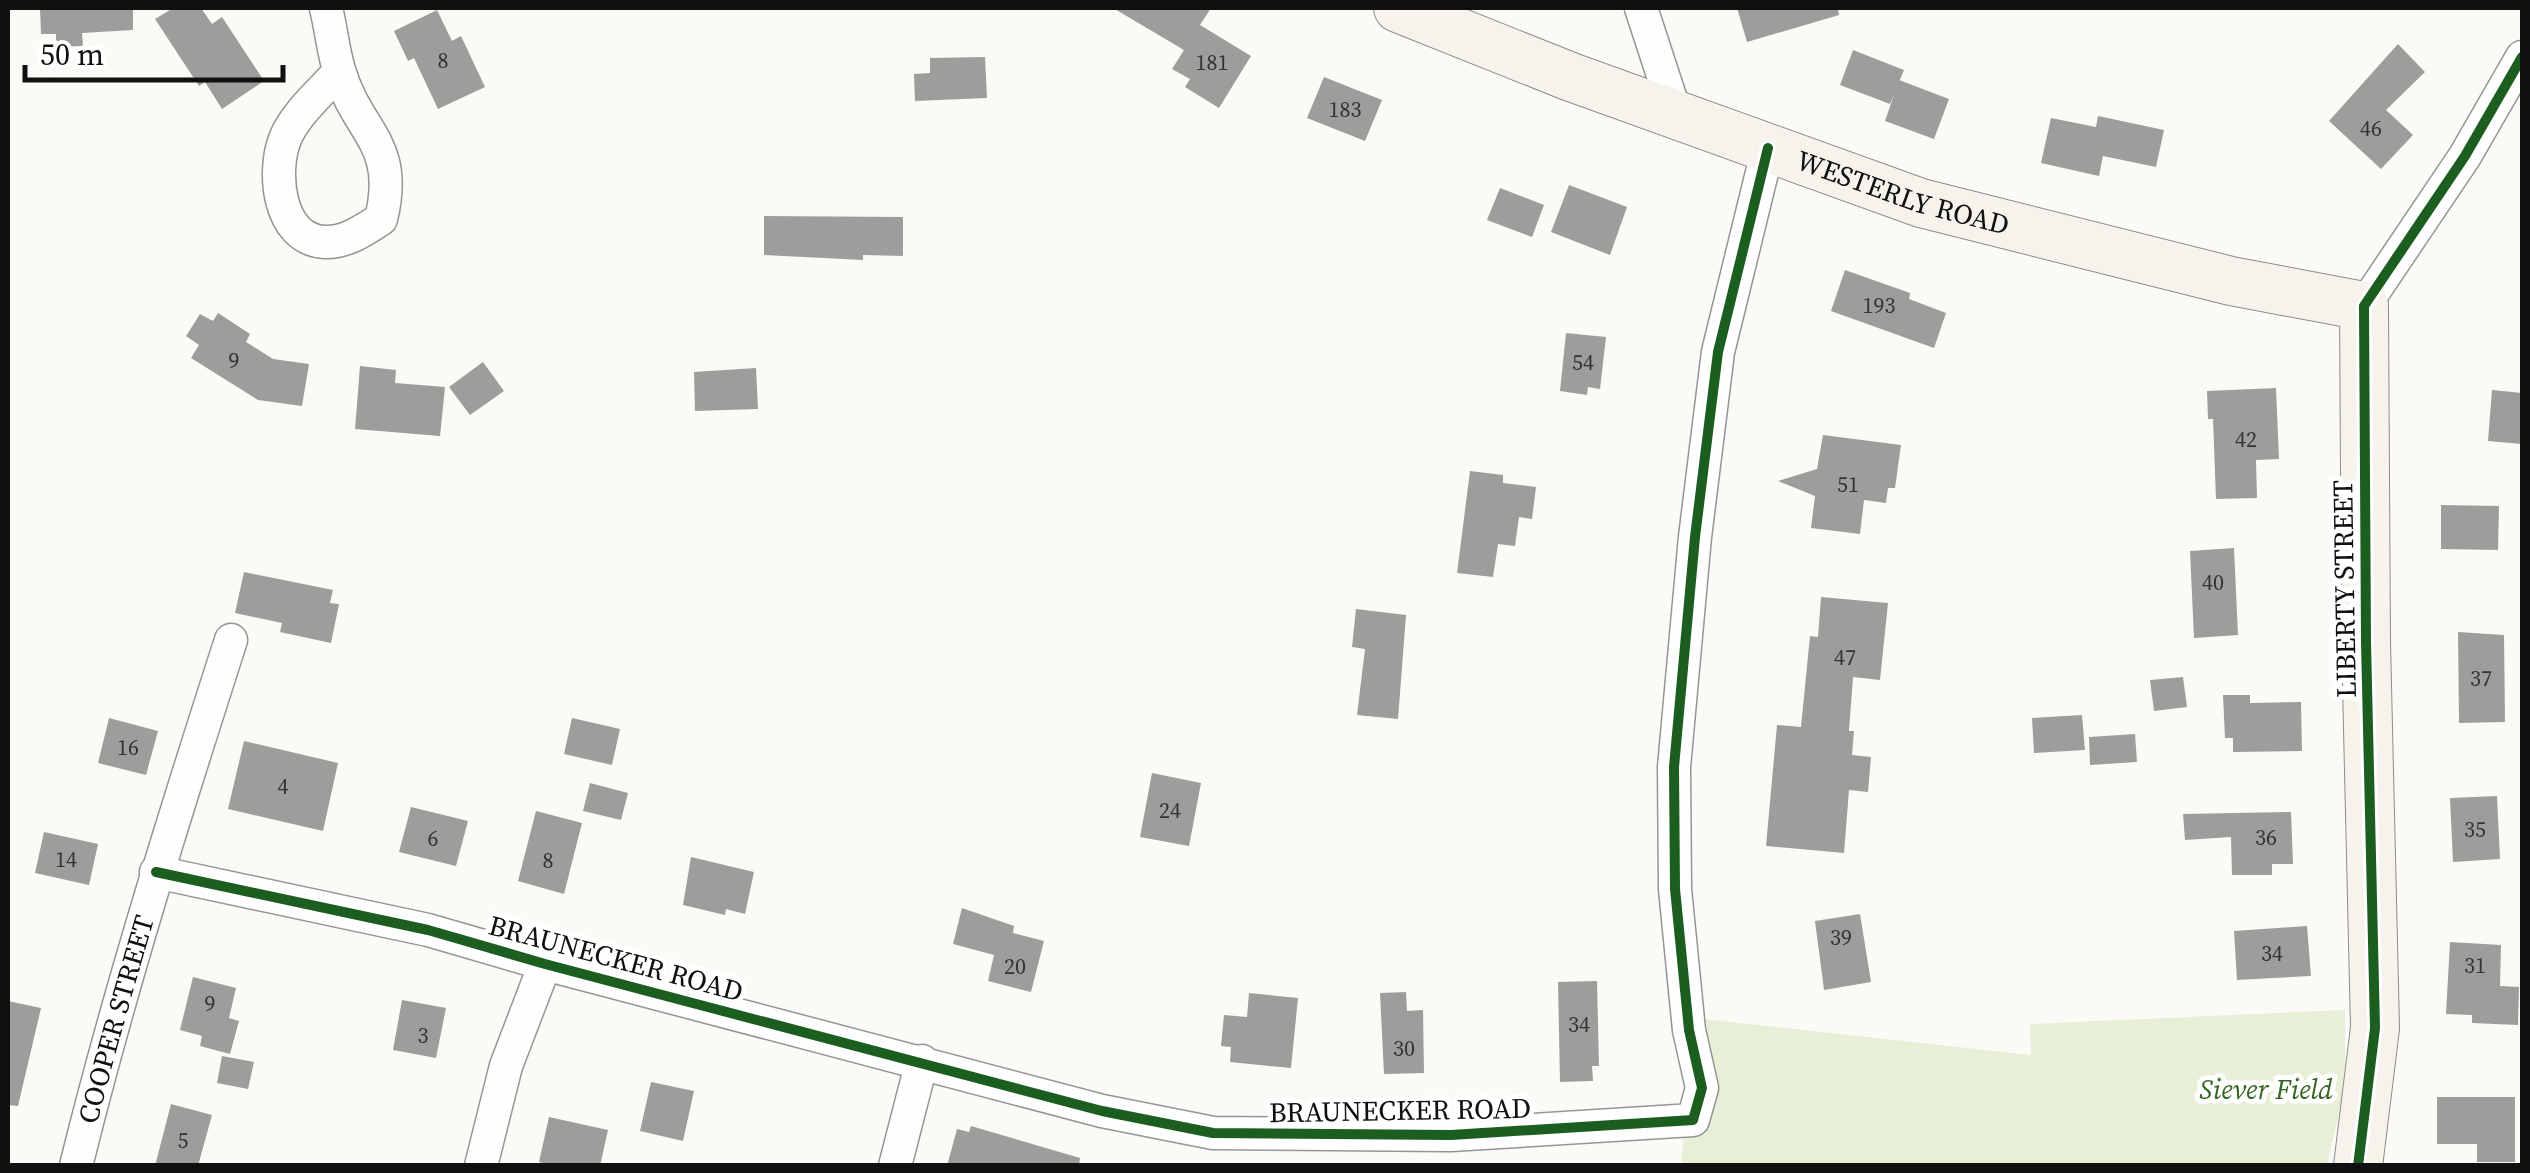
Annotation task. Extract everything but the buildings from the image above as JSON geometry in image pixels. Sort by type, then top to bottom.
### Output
[{"type":"street","points":[[326,8],[339,72],[373,132],[385,162],[388,190],[381,219],[344,240],[320,242],[298,230],[283,206],[277,178],[285,137],[339,72]]},
{"type":"street","name":"WESTERLY ROAD","points":[[1398,8],[1676,115],[1921,203],[2231,281],[2364,306]]},
{"type":"street","points":[[1641,8],[1676,115]]},
{"type":"street","points":[[2364,306],[2466,156],[2522,57]]},
{"type":"street","name":"BRAUNECKER ROAD","points":[[156,872],[428,930],[1102,1111],[1213,1133],[1451,1135],[1693,1120],[1702,1088],[1689,1030],[1675,888],[1674,767],[1695,537],[1718,352],[1768,148]]},
{"type":"street","name":"LIBERTY STREET","points":[[2358,1166],[2376,1028],[2366,642],[2364,306]]},
{"type":"street","name":"COOPER STREET","points":[[76,1166],[106,1044],[156,872],[231,640]]},
{"type":"street","points":[[480,1166],[506,1066],[545,964]]},
{"type":"street","points":[[895,1166],[922,1061]]},
{"type":"green space","name":"Siever Field","points":[[2345,1010],[2345,1088],[2327,1165],[1681,1166],[1694,1018],[2031,1055],[2030,1024]]},
{"type":"cycle path","points":[[2358,1166],[2375,1028],[2366,642],[2364,306],[2465,156],[2522,57]]},
{"type":"cycle path","points":[[156,872],[428,930],[1102,1111],[1213,1133],[1451,1135],[1693,1120],[1702,1088],[1689,1030],[1675,889],[1674,767],[1695,537],[1718,352],[1768,148]]}]
